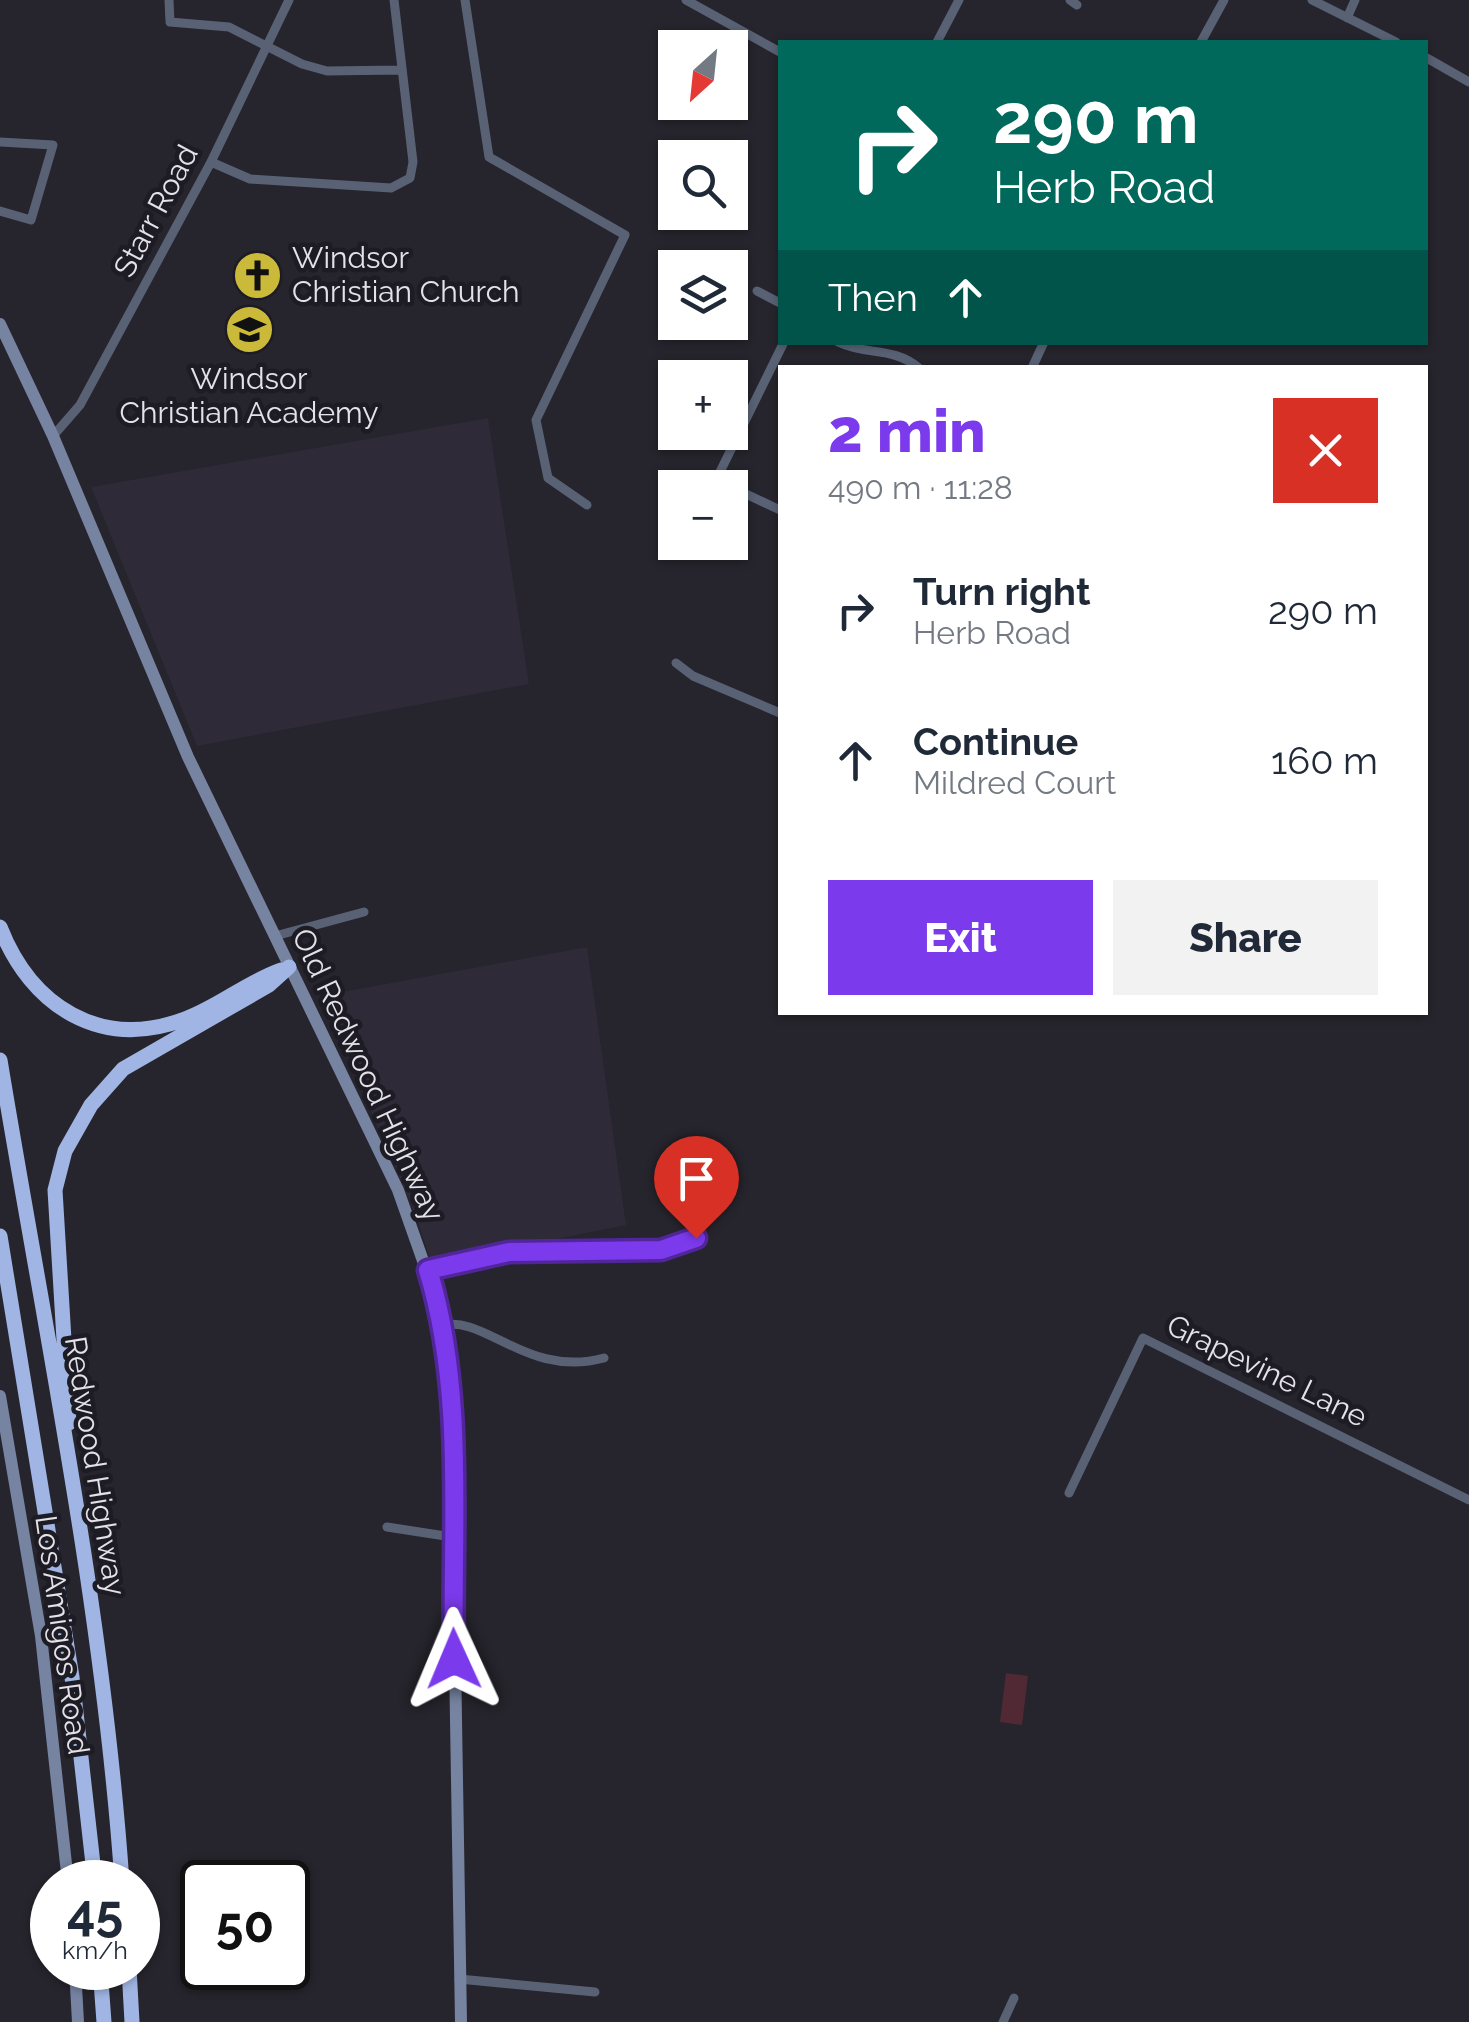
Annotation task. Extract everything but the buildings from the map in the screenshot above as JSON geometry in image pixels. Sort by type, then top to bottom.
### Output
[{"type":"highway","points":[[0,927],[12,958],[38,992],[74,1016],[112,1027],[157,1028],[188,1018],[290,966]]},
{"type":"highway","points":[[74,1502],[55,1190],[66,1152],[92,1105],[123,1070],[269,985],[290,966]]},
{"type":"highway","name":"Redwood Highway","points":[[0,1060],[74,1502],[112,1761],[120,1860]]},
{"type":"highway","name":"Redwood Highway","points":[[0,1236],[72,1677],[93,1860]]},
{"type":"highway","points":[[102,1990],[104,2022]]},
{"type":"highway","points":[[130,1990],[132,2022]]},
{"type":"main road","name":"Old Redwood Highway","points":[[0,324],[53,436],[188,757],[398,1190],[428,1270],[441,1326],[451,1417],[461,2022]]},
{"type":"main road","name":"Los Amigos Road","points":[[0,1396],[41,1638],[66,1860]]},
{"type":"main road","points":[[76,1990],[78,2022]]},
{"type":"street","points":[[170,0],[170,22],[229,27],[302,64],[327,71],[399,70]]},
{"type":"street","name":"Starr Road","points":[[53,436],[80,405],[211,162],[289,0]]},
{"type":"street","points":[[211,162],[250,179],[390,188],[410,178],[413,162],[399,70],[394,0]]},
{"type":"street","points":[[465,0],[489,157],[625,235],[536,420],[548,478],[587,504]]},
{"type":"street","points":[[686,0],[778,51]]},
{"type":"street","points":[[938,40],[959,0]]},
{"type":"street","points":[[1202,40],[1224,0]]},
{"type":"street","points":[[1312,0],[1392,40]]},
{"type":"street","points":[[1347,18],[1356,0]]},
{"type":"street","points":[[1428,59],[1466,80],[1469,68]]},
{"type":"street","points":[[0,142],[54,145],[31,220],[0,211]]},
{"type":"street","points":[[757,291],[778,302]]},
{"type":"street","points":[[778,509],[716,480],[783,345]]},
{"type":"street","points":[[845,345],[859,351],[894,351],[915,365]]},
{"type":"street","points":[[676,663],[692,676],[778,712]]},
{"type":"street","points":[[274,936],[364,912]]},
{"type":"street","points":[[428,1270],[509,1252],[673,1248],[696,1238]]},
{"type":"street","points":[[441,1326],[458,1321],[510,1348],[560,1363],[604,1358]]},
{"type":"street","name":"Grapevine Lane","points":[[1069,1493],[1143,1338],[1469,1500]]},
{"type":"street","points":[[387,1527],[452,1537]]},
{"type":"street","points":[[458,1979],[595,1992]]},
{"type":"street","points":[[1002,2022],[1014,1998]]},
{"type":"shaded area","points":[[488,418],[529,684],[197,746],[91,487]]},
{"type":"shaded area","points":[[587,947],[626,1225],[432,1264],[411,1203],[320,996]]},
{"type":"shaded area","points":[[1006,1673],[1028,1676],[1022,1725],[1000,1722]]},
{"type":"place","name":"Windsor Christian Church","points":[[257,275]]},
{"type":"place","name":"Windsor Christian Academy","points":[[249,330]]},
{"type":"route","points":[[454,1659],[451,1417],[441,1326],[428,1270],[509,1252],[576,1248],[661,1250],[686,1245],[696,1238]]}]
